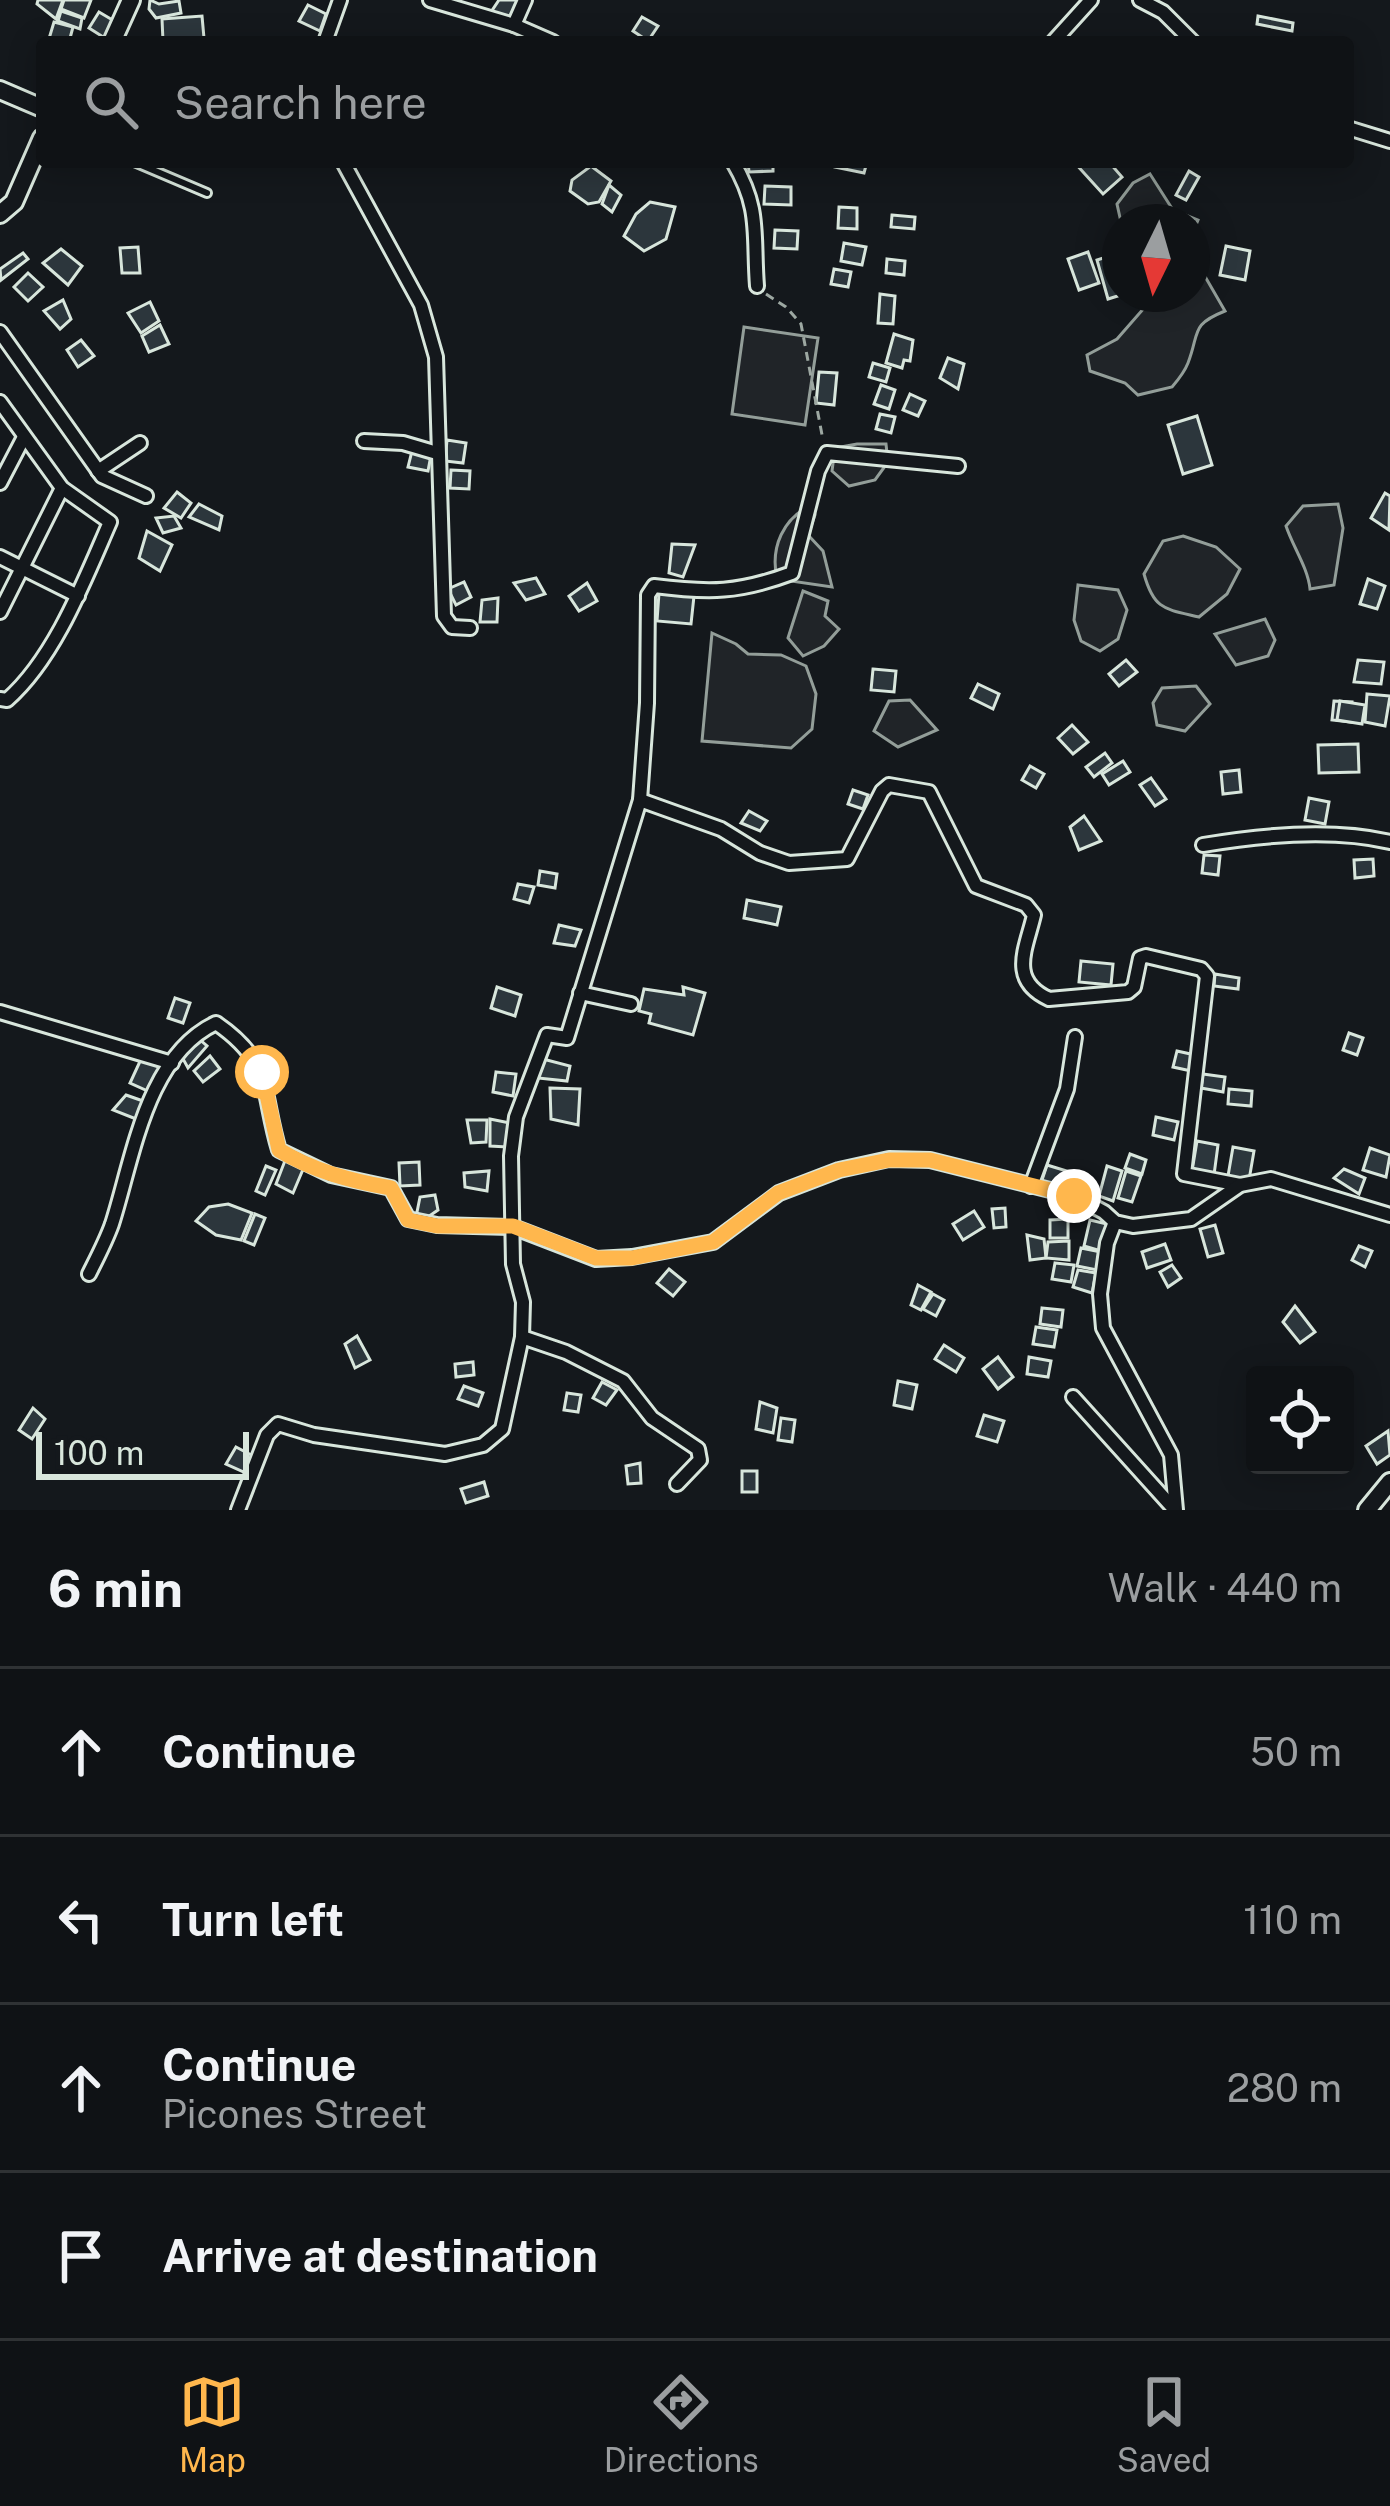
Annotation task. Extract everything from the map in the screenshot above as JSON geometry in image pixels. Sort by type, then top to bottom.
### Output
[{"type":"street","points":[[115,36],[131,0]]},
{"type":"street","points":[[327,36],[340,0]]},
{"type":"street","points":[[430,0],[539,36]]},
{"type":"street","points":[[514,25],[525,0]]},
{"type":"street","points":[[1058,36],[1091,0]]},
{"type":"street","points":[[1140,0],[1163,12],[1187,36]]},
{"type":"street","points":[[0,90],[36,105]]},
{"type":"street","points":[[1354,130],[1390,142]]},
{"type":"street","points":[[0,214],[14,202],[36,152]]},
{"type":"street","points":[[347,168],[421,305],[436,357],[444,616],[452,627],[470,628]]},
{"type":"street","points":[[736,168],[756,217],[757,286]]},
{"type":"street","points":[[0,332],[98,471],[146,496]]},
{"type":"street","points":[[0,402],[62,488],[110,522],[78,596],[20,689],[7,700],[0,699]]},
{"type":"street","points":[[0,483],[24,437]]},
{"type":"street","points":[[364,441],[404,443],[437,452]]},
{"type":"street","points":[[98,471],[140,443]]},
{"type":"street","points":[[238,1510],[268,1435],[278,1424],[314,1435],[446,1454],[483,1445],[502,1429],[522,1337],[523,1302],[513,1264],[511,1156],[516,1118],[547,1035],[567,1039],[640,800],[648,596],[654,586],[714,593],[764,584],[792,573],[818,471],[827,453],[958,466]]},
{"type":"street","points":[[0,611],[62,488]]},
{"type":"street","points":[[0,556],[78,596]]},
{"type":"street","points":[[640,800],[721,829],[760,853],[789,863],[847,860],[882,790],[889,785],[929,792],[976,886],[1026,905],[1034,915],[1019,962],[1038,994],[1049,999],[1128,992],[1140,958],[1146,956],[1202,969],[1208,976],[1184,1174],[1240,1185],[1271,1180],[1390,1215]]},
{"type":"street","points":[[1203,844],[1283,835],[1370,837],[1390,842]]},
{"type":"street","points":[[580,993],[631,1004]]},
{"type":"street","points":[[0,1012],[172,1063]]},
{"type":"street","points":[[89,1274],[112,1226],[132,1142],[172,1063],[199,1031],[216,1023],[243,1042],[262,1072],[279,1150],[332,1174],[391,1188],[408,1220],[437,1226],[513,1226],[596,1258],[632,1258],[713,1242],[778,1193],[839,1170],[889,1160],[930,1160],[1074,1196],[1115,1222],[1148,1226],[1191,1220],[1240,1185]]},
{"type":"street","points":[[1031,1186],[1066,1089],[1075,1037]]},
{"type":"street","points":[[1115,1222],[1100,1294],[1103,1328],[1171,1455],[1175,1510]]},
{"type":"street","points":[[522,1337],[566,1352],[623,1381],[652,1418],[698,1449],[700,1460],[677,1484]]},
{"type":"street","points":[[1072,1397],[1175,1510]]},
{"type":"street","points":[[1367,1510],[1390,1483]]},
{"type":"lane","points":[[156,168],[207,193]]},
{"type":"path","points":[[757,286],[800,324],[827,453]]},
{"type":"shaded area","points":[[1150,174],[1169,204],[1117,204],[1133,183]]},
{"type":"shaded area","points":[[1210,285],[1225,311],[1201,325],[1187,366],[1172,387],[1138,395],[1125,383],[1090,371],[1087,355],[1117,339],[1141,312],[1210,312]]},
{"type":"shaded area","points":[[744,327],[818,338],[805,425],[732,414]]},
{"type":"shaded area","points":[[886,444],[888,462],[875,480],[849,486],[832,471],[835,448]]},
{"type":"shaded area","points":[[813,504],[815,515],[808,535],[823,551],[832,587],[777,579],[775,556],[781,535],[794,517]]},
{"type":"shaded area","points":[[1338,504],[1343,528],[1334,585],[1310,589],[1286,526],[1303,506]]},
{"type":"shaded area","points":[[1183,536],[1216,547],[1240,569],[1227,594],[1199,617],[1163,606],[1152,595],[1144,574],[1163,541]]},
{"type":"shaded area","points":[[1078,585],[1118,590],[1127,610],[1118,639],[1100,651],[1081,641],[1074,620]]},
{"type":"shaded area","points":[[803,591],[828,601],[825,616],[839,629],[824,646],[803,656],[788,638]]},
{"type":"shaded area","points":[[1265,619],[1275,640],[1268,656],[1236,665],[1215,634]]},
{"type":"shaded area","points":[[712,633],[748,654],[781,655],[806,666],[816,694],[812,729],[791,748],[702,741]]},
{"type":"shaded area","points":[[1196,686],[1210,704],[1185,731],[1157,725],[1153,703],[1162,688]]},
{"type":"shaded area","points":[[910,700],[937,730],[898,747],[874,731],[889,701]]},
{"type":"building","points":[[38,0],[63,0],[56,19],[37,4]]},
{"type":"building","points":[[64,0],[91,0],[84,18],[61,9]]},
{"type":"building","points":[[150,0],[159,4],[179,1],[181,13],[156,18],[149,9]]},
{"type":"building","points":[[499,0],[519,0],[512,19],[491,12]]},
{"type":"building","points":[[308,5],[326,14],[320,31],[299,21]]},
{"type":"building","points":[[61,11],[82,18],[80,29],[58,21]]},
{"type":"building","points":[[99,12],[121,25],[115,36],[102,36],[89,28]]},
{"type":"building","points":[[202,16],[204,36],[163,36],[162,19]]},
{"type":"building","points":[[1258,16],[1293,23],[1292,31],[1257,24]]},
{"type":"building","points":[[642,17],[658,26],[651,36],[633,31]]},
{"type":"building","points":[[54,22],[73,27],[71,36],[50,36]]},
{"type":"building","points":[[594,168],[611,181],[599,202],[588,204],[570,191],[572,180]]},
{"type":"building","points":[[1079,168],[1114,168],[1122,177],[1103,194]]},
{"type":"building","points":[[1189,171],[1199,177],[1186,200],[1176,195]]},
{"type":"building","points":[[609,185],[621,195],[612,212],[602,204]]},
{"type":"building","points":[[765,186],[791,187],[791,205],[764,204]]},
{"type":"building","points":[[650,202],[675,207],[666,239],[644,251],[624,236],[636,214]]},
{"type":"building","points":[[839,207],[857,208],[857,229],[838,228]]},
{"type":"building","points":[[892,215],[915,217],[914,229],[891,227]]},
{"type":"building","points":[[775,230],[798,231],[797,249],[774,248]]},
{"type":"building","points":[[844,243],[866,247],[862,265],[841,261]]},
{"type":"building","points":[[1226,246],[1250,251],[1245,280],[1220,275]]},
{"type":"building","points":[[138,247],[140,273],[122,273],[120,248]]},
{"type":"building","points":[[61,249],[82,266],[68,285],[43,263]]},
{"type":"building","points":[[1088,252],[1099,283],[1079,290],[1068,259]]},
{"type":"building","points":[[23,253],[28,259],[1,280],[0,269]]},
{"type":"building","points":[[887,259],[905,261],[904,275],[886,273]]},
{"type":"building","points":[[834,269],[851,272],[848,287],[831,284]]},
{"type":"building","points":[[28,273],[43,287],[28,301],[14,287]]},
{"type":"building","points":[[880,294],[895,296],[893,324],[878,323]]},
{"type":"building","points":[[63,300],[71,319],[60,329],[44,311]]},
{"type":"building","points":[[150,302],[159,321],[141,333],[128,313]]},
{"type":"building","points":[[160,325],[169,344],[149,352],[142,336]]},
{"type":"building","points":[[894,334],[913,340],[910,361],[904,360],[902,368],[886,363]]},
{"type":"building","points":[[81,340],[94,356],[78,367],[67,350]]},
{"type":"building","points":[[948,358],[964,364],[958,389],[940,378]]},
{"type":"building","points":[[873,363],[890,368],[886,382],[869,377]]},
{"type":"building","points":[[819,372],[837,373],[834,405],[816,403]]},
{"type":"building","points":[[881,385],[895,390],[889,409],[874,404]]},
{"type":"building","points":[[910,394],[925,401],[918,416],[903,410]]},
{"type":"building","points":[[880,414],[895,417],[891,433],[876,429]]},
{"type":"building","points":[[1197,416],[1212,465],[1183,474],[1168,425]]},
{"type":"building","points":[[447,440],[466,443],[463,463],[445,461]]},
{"type":"building","points":[[412,451],[431,455],[428,471],[408,467]]},
{"type":"building","points":[[451,470],[470,471],[469,489],[450,488]]},
{"type":"building","points":[[177,492],[191,503],[181,518],[164,508]]},
{"type":"building","points":[[1385,493],[1390,496],[1389,530],[1371,518]]},
{"type":"building","points":[[199,504],[222,516],[219,530],[189,517]]},
{"type":"building","points":[[174,516],[181,528],[163,533],[156,518]]},
{"type":"building","points":[[147,531],[172,545],[160,571],[139,558]]},
{"type":"building","points":[[672,544],[695,545],[683,577],[669,573]]},
{"type":"building","points":[[536,578],[545,594],[526,600],[514,583]]},
{"type":"building","points":[[1368,579],[1385,586],[1377,609],[1360,604]]},
{"type":"building","points":[[464,582],[471,597],[456,605],[448,589]]},
{"type":"building","points":[[587,583],[597,601],[579,611],[569,596]]},
{"type":"building","points":[[659,593],[694,596],[691,624],[657,621]]},
{"type":"building","points":[[498,598],[497,622],[480,622],[482,600]]},
{"type":"building","points":[[1126,660],[1137,672],[1119,686],[1109,674]]},
{"type":"building","points":[[1358,660],[1384,662],[1381,684],[1354,682]]},
{"type":"building","points":[[873,669],[896,671],[894,692],[871,690]]},
{"type":"building","points":[[978,684],[999,694],[993,709],[971,698]]},
{"type":"building","points":[[1367,694],[1390,696],[1385,726],[1365,722]]},
{"type":"building","points":[[1334,701],[1352,702],[1351,722],[1332,720]]},
{"type":"building","points":[[1340,701],[1365,705],[1362,724],[1337,720]]},
{"type":"building","points":[[1072,725],[1088,742],[1073,754],[1058,738]]},
{"type":"building","points":[[1358,744],[1359,772],[1319,773],[1318,745]]},
{"type":"building","points":[[1105,753],[1112,763],[1094,777],[1086,767]]},
{"type":"building","points":[[1123,761],[1130,772],[1109,785],[1102,774]]},
{"type":"building","points":[[1030,766],[1044,774],[1036,788],[1022,780]]},
{"type":"building","points":[[1239,770],[1241,792],[1223,794],[1221,772]]},
{"type":"building","points":[[1151,778],[1166,799],[1155,806],[1140,785]]},
{"type":"building","points":[[853,790],[868,795],[863,809],[848,804]]},
{"type":"building","points":[[1309,798],[1329,802],[1325,824],[1305,820]]},
{"type":"building","points":[[749,811],[767,821],[760,831],[741,823]]},
{"type":"building","points":[[1084,816],[1101,841],[1079,850],[1070,827]]},
{"type":"building","points":[[1204,855],[1220,856],[1218,875],[1202,873]]},
{"type":"building","points":[[1373,859],[1374,876],[1355,878],[1354,860]]},
{"type":"building","points":[[540,871],[557,874],[555,888],[538,885]]},
{"type":"building","points":[[518,884],[534,887],[529,903],[514,899]]},
{"type":"building","points":[[747,900],[781,907],[777,925],[744,918]]},
{"type":"building","points":[[559,925],[581,930],[575,946],[554,943]]},
{"type":"building","points":[[1081,961],[1113,964],[1111,985],[1079,982]]},
{"type":"building","points":[[1215,974],[1239,978],[1238,989],[1214,986]]},
{"type":"building","points":[[497,987],[521,995],[515,1016],[491,1008]]},
{"type":"building","points":[[683,987],[705,993],[693,1035],[649,1023],[651,1014],[639,1011],[644,989],[684,995]]},
{"type":"building","points":[[175,998],[190,1003],[183,1023],[168,1018]]},
{"type":"building","points":[[1349,1033],[1363,1038],[1357,1055],[1343,1050]]},
{"type":"building","points":[[198,1038],[207,1046],[188,1068],[182,1057]]},
{"type":"building","points":[[1177,1051],[1195,1055],[1191,1071],[1173,1067]]},
{"type":"building","points":[[210,1056],[220,1069],[203,1082],[194,1071]]},
{"type":"building","points":[[142,1057],[163,1066],[150,1092],[130,1083]]},
{"type":"building","points":[[543,1059],[570,1066],[567,1081],[538,1078]]},
{"type":"building","points":[[496,1072],[516,1074],[513,1096],[493,1092]]},
{"type":"building","points":[[1203,1074],[1225,1077],[1223,1092],[1201,1088]]},
{"type":"building","points":[[550,1088],[580,1089],[578,1125],[551,1119]]},
{"type":"building","points":[[1229,1089],[1252,1091],[1251,1106],[1228,1104]]},
{"type":"building","points":[[126,1095],[143,1101],[136,1119],[113,1110]]},
{"type":"building","points":[[1156,1117],[1178,1122],[1174,1140],[1153,1135]]},
{"type":"building","points":[[490,1119],[510,1123],[507,1147],[490,1146]]},
{"type":"building","points":[[467,1120],[487,1120],[486,1142],[471,1143]]},
{"type":"building","points":[[1197,1141],[1218,1145],[1214,1175],[1192,1171]]},
{"type":"building","points":[[1233,1147],[1254,1151],[1249,1180],[1228,1176]]},
{"type":"building","points":[[1370,1148],[1390,1155],[1386,1177],[1363,1170]]},
{"type":"building","points":[[1130,1154],[1146,1160],[1142,1174],[1125,1168]]},
{"type":"building","points":[[286,1158],[304,1167],[293,1193],[276,1184]]},
{"type":"building","points":[[419,1162],[420,1185],[400,1186],[399,1163]]},
{"type":"building","points":[[1047,1165],[1070,1172],[1065,1190],[1041,1183]]},
{"type":"building","points":[[266,1166],[276,1170],[265,1195],[256,1191]]},
{"type":"building","points":[[1107,1166],[1122,1171],[1113,1201],[1099,1196]]},
{"type":"building","points":[[1344,1169],[1365,1178],[1359,1194],[1334,1178]]},
{"type":"building","points":[[489,1171],[487,1191],[465,1187],[464,1173]]},
{"type":"building","points":[[1126,1171],[1141,1176],[1132,1202],[1118,1198]]},
{"type":"building","points":[[435,1195],[438,1210],[425,1219],[416,1217],[420,1197]]},
{"type":"building","points":[[228,1204],[252,1213],[241,1240],[216,1235],[196,1221],[209,1207]]},
{"type":"building","points":[[1005,1208],[1006,1227],[994,1228],[992,1209]]},
{"type":"building","points":[[974,1211],[984,1227],[963,1240],[953,1224]]},
{"type":"building","points":[[255,1214],[265,1218],[254,1245],[244,1241]]},
{"type":"building","points":[[1068,1219],[1068,1238],[1050,1238],[1050,1220]]},
{"type":"building","points":[[1090,1220],[1107,1224],[1101,1251],[1084,1246]]},
{"type":"building","points":[[1215,1225],[1223,1253],[1208,1257],[1200,1229]]},
{"type":"building","points":[[1027,1235],[1044,1239],[1046,1258],[1030,1260]]},
{"type":"building","points":[[1069,1241],[1069,1260],[1046,1258],[1048,1242]]},
{"type":"building","points":[[1165,1244],[1171,1260],[1147,1268],[1142,1252]]},
{"type":"building","points":[[1359,1246],[1372,1251],[1365,1267],[1352,1260]]},
{"type":"building","points":[[1081,1248],[1101,1252],[1097,1270],[1077,1266]]},
{"type":"building","points":[[1055,1263],[1074,1265],[1071,1282],[1052,1279]]},
{"type":"building","points":[[1172,1265],[1181,1278],[1168,1287],[1160,1272]]},
{"type":"building","points":[[669,1269],[685,1282],[673,1296],[657,1283]]},
{"type":"building","points":[[1078,1270],[1096,1273],[1092,1293],[1073,1287]]},
{"type":"building","points":[[918,1285],[931,1292],[921,1310],[911,1305]]},
{"type":"building","points":[[933,1294],[944,1300],[936,1316],[923,1309]]},
{"type":"building","points":[[1295,1306],[1315,1332],[1300,1343],[1283,1322]]},
{"type":"building","points":[[1042,1308],[1063,1310],[1061,1327],[1040,1324]]},
{"type":"building","points":[[1036,1327],[1057,1330],[1054,1347],[1033,1344]]},
{"type":"building","points":[[357,1336],[370,1360],[355,1368],[345,1344]]},
{"type":"building","points":[[944,1345],[964,1358],[956,1372],[935,1359]]},
{"type":"building","points":[[998,1357],[1013,1377],[998,1389],[983,1369]]},
{"type":"building","points":[[1029,1357],[1051,1361],[1048,1377],[1027,1374]]},
{"type":"building","points":[[473,1362],[474,1375],[456,1377],[455,1364]]},
{"type":"building","points":[[898,1381],[917,1385],[912,1409],[894,1405]]},
{"type":"building","points":[[602,1382],[617,1390],[606,1405],[593,1398]]},
{"type":"building","points":[[464,1386],[483,1393],[478,1406],[458,1399]]},
{"type":"building","points":[[567,1393],[581,1395],[578,1412],[564,1410]]},
{"type":"building","points":[[760,1402],[777,1408],[773,1433],[756,1429]]},
{"type":"building","points":[[33,1408],[45,1419],[32,1439],[19,1430]]},
{"type":"building","points":[[984,1415],[1004,1421],[997,1442],[977,1436]]},
{"type":"building","points":[[781,1418],[795,1420],[792,1442],[778,1440]]},
{"type":"building","points":[[1388,1431],[1390,1455],[1377,1464],[1366,1446]]},
{"type":"building","points":[[236,1447],[255,1457],[246,1473],[226,1464]]},
{"type":"building","points":[[640,1463],[641,1483],[628,1484],[626,1466]]},
{"type":"building","points":[[742,1471],[757,1471],[757,1492],[742,1492]]},
{"type":"building","points":[[484,1482],[488,1496],[466,1503],[461,1489]]},
{"type":"route","points":[[262,1072],[279,1150],[296,1160],[391,1188],[408,1220],[437,1226],[513,1226],[596,1258],[632,1258],[713,1242],[778,1193],[839,1170],[889,1160],[930,1160],[1074,1196]]}]
